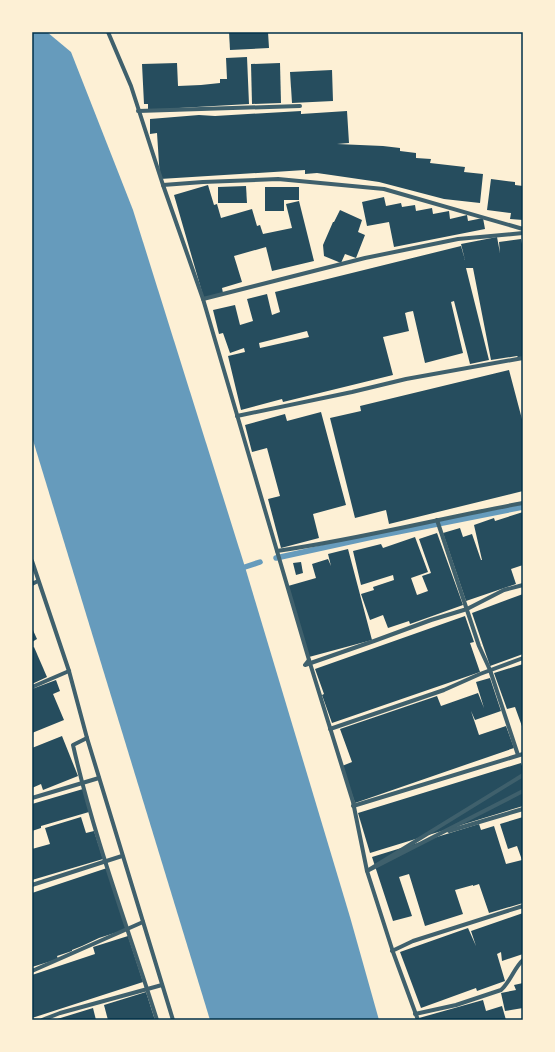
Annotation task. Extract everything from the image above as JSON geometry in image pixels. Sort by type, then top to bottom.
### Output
[{"type":"street","points":[[108,32],[131,86],[138,111],[203,300],[309,660],[353,802],[367,871],[392,951],[418,1020]]},
{"type":"street","points":[[138,111],[300,106]]},
{"type":"street","points":[[163,185],[278,179],[384,189],[523,229]]},
{"type":"street","points":[[203,300],[365,258],[458,239],[523,233]]},
{"type":"street","points":[[237,416],[406,379],[523,358]]},
{"type":"street","points":[[277,550],[324,544],[437,521],[468,513],[523,503]]},
{"type":"street","points":[[437,521],[479,646],[490,670],[518,755]]},
{"type":"street","points":[[32,561],[69,671],[122,856],[173,1020]]},
{"type":"street","points":[[32,584],[38,581]]},
{"type":"street","points":[[309,660],[305,665],[431,620],[467,609],[504,590],[523,584]]},
{"type":"street","points":[[329,725],[330,729],[444,690],[490,670],[523,658]]},
{"type":"street","points":[[32,687],[69,671]]},
{"type":"street","points":[[87,738],[73,745],[82,784],[105,862],[157,1020]]},
{"type":"street","points":[[353,802],[351,807],[523,754]]},
{"type":"street","points":[[367,871],[523,775]]},
{"type":"street","points":[[32,798],[99,778]]},
{"type":"street","points":[[367,871],[523,791]]},
{"type":"street","points":[[367,871],[406,845],[523,809]]},
{"type":"street","points":[[32,885],[122,856]]},
{"type":"street","points":[[392,951],[412,941],[523,906]]},
{"type":"street","points":[[32,971],[128,930],[143,922]]},
{"type":"street","points":[[415,1011],[415,1014],[456,1005],[502,990],[523,960]]},
{"type":"street","points":[[42,1020],[60,1013],[162,985]]},
{"type":"water","points":[[32,32],[47,32],[71,52],[133,210],[245,567],[350,917],[379,1020],[210,1020],[32,437]]},
{"type":"building","points":[[229,32],[268,32],[269,48],[230,50]]},
{"type":"building","points":[[247,57],[249,104],[179,108],[179,111],[148,112],[148,104],[144,104],[142,64],[177,63],[178,86],[201,85],[220,83],[220,79],[227,79],[226,58]]},
{"type":"building","points":[[280,63],[281,103],[252,104],[251,64]]},
{"type":"building","points":[[332,70],[333,101],[292,103],[290,72]]},
{"type":"building","points":[[301,111],[301,114],[347,111],[349,143],[337,144],[400,148],[400,151],[416,153],[416,158],[431,159],[430,163],[465,167],[464,172],[483,174],[480,203],[444,199],[379,182],[317,173],[305,174],[305,170],[160,179],[157,133],[150,134],[150,119],[199,115],[215,116]]},
{"type":"building","points":[[491,179],[515,182],[515,185],[523,186],[523,220],[510,219],[511,213],[487,210]]},
{"type":"building","points":[[208,185],[214,205],[217,204],[221,218],[252,209],[257,226],[260,225],[263,234],[292,228],[286,204],[299,201],[314,261],[272,271],[266,247],[234,256],[242,282],[222,288],[223,293],[204,299],[174,195]]},
{"type":"building","points":[[246,186],[247,203],[218,203],[218,187]]},
{"type":"building","points":[[265,187],[299,187],[299,200],[284,200],[284,211],[265,211]]},
{"type":"building","points":[[384,197],[386,206],[401,203],[402,207],[415,205],[416,211],[432,208],[433,214],[449,211],[450,219],[467,215],[468,221],[483,218],[485,229],[394,247],[389,222],[367,226],[362,202]]},
{"type":"building","points":[[340,210],[362,220],[358,232],[365,235],[356,258],[345,254],[341,263],[324,256],[323,245]]},
{"type":"building","points":[[497,237],[500,253],[499,242],[521,239],[523,249],[523,357],[517,356],[491,360],[473,268],[466,268],[489,360],[470,364],[454,301],[451,302],[463,353],[425,363],[413,311],[408,312],[405,313],[409,331],[383,337],[393,375],[283,402],[282,399],[241,410],[228,356],[245,352],[244,348],[230,353],[223,333],[219,334],[213,310],[235,305],[240,325],[253,321],[247,299],[267,294],[272,315],[280,312],[275,292],[461,246],[465,260],[461,244]],"holes":[[[307,331],[309,337],[260,348],[259,343]]]},
{"type":"building","points":[[509,370],[523,423],[523,491],[389,524],[386,510],[355,518],[330,418],[361,411],[360,406]]},
{"type":"building","points":[[321,412],[346,505],[313,514],[319,538],[281,548],[268,499],[280,496],[267,448],[252,452],[245,425],[285,414],[287,421]]},
{"type":"building","points":[[523,512],[523,565],[511,569],[516,584],[466,601],[443,533],[460,528],[463,537],[472,534],[482,560],[474,525],[494,518],[495,521]]},
{"type":"building","points":[[437,533],[463,605],[410,624],[409,621],[388,628],[383,615],[370,620],[361,594],[374,590],[373,587],[394,580],[393,575],[361,585],[353,551],[381,544],[383,548],[415,537],[428,572],[411,578],[417,595],[428,591],[422,576],[431,573],[419,539]]},
{"type":"building","points":[[348,549],[372,640],[309,657],[288,586],[316,578],[312,564],[328,559],[331,566],[328,554]]},
{"type":"building","points":[[301,562],[303,573],[296,575],[293,563]]},
{"type":"building","points":[[523,594],[523,654],[490,666],[472,613]]},
{"type":"building","points":[[465,616],[474,642],[470,643],[480,672],[332,723],[315,669]]},
{"type":"building","points":[[32,628],[37,639],[32,642]]},
{"type":"building","points":[[34,647],[47,677],[32,684],[32,648]]},
{"type":"building","points":[[523,664],[523,729],[515,707],[507,709],[494,673]]},
{"type":"building","points":[[490,678],[501,711],[475,720],[471,711],[479,735],[506,726],[514,748],[355,803],[342,766],[352,762],[340,729],[437,696],[441,706],[478,693],[484,708],[476,682]]},
{"type":"building","points":[[56,680],[60,691],[53,694],[64,720],[32,733],[32,689]]},
{"type":"building","points":[[62,736],[78,776],[43,790],[41,784],[32,788],[32,748]]},
{"type":"building","points":[[521,763],[523,769],[523,806],[370,853],[358,813]]},
{"type":"building","points":[[83,789],[89,812],[41,826],[41,828],[32,831],[32,804]]},
{"type":"building","points":[[81,817],[86,833],[94,831],[103,859],[32,880],[32,849],[50,844],[45,828]]},
{"type":"building","points":[[523,817],[523,903],[489,913],[479,884],[473,885],[455,890],[463,914],[425,926],[409,874],[399,877],[412,916],[393,921],[372,857],[479,824],[481,830],[494,826],[506,864],[522,860],[517,846],[508,849],[500,824]]},
{"type":"building","points":[[107,868],[127,929],[99,938],[72,951],[57,956],[58,959],[32,967],[32,893]]},
{"type":"building","points":[[523,913],[523,954],[502,961],[501,952],[497,954],[505,981],[477,991],[476,988],[421,1008],[400,952],[468,928],[476,946],[471,931]]},
{"type":"building","points":[[128,936],[143,982],[32,1018],[32,975],[95,954],[93,947]]},
{"type":"building","points":[[523,983],[523,1008],[505,1011],[501,993],[516,990],[514,985]]},
{"type":"building","points":[[146,992],[155,1020],[108,1020],[104,1005]]},
{"type":"building","points":[[483,1000],[486,1011],[502,1006],[506,1020],[419,1020],[419,1018]]},
{"type":"building","points":[[93,1008],[96,1020],[54,1020]]},
{"type":"waterway","points":[[276,558],[523,507]]},
{"type":"waterway","points":[[245,567],[260,562]]}]
